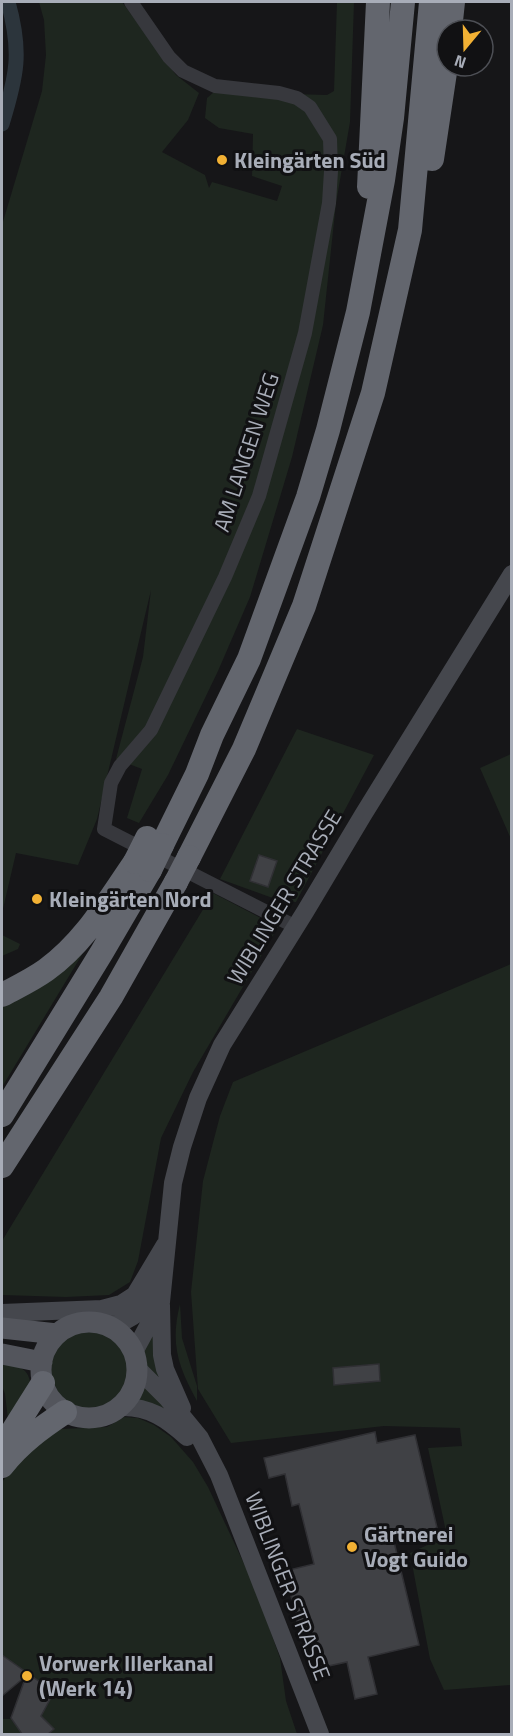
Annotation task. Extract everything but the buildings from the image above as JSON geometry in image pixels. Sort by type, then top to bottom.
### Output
[{"type":"highway","points":[[367,268],[370,137],[378,2]]},
{"type":"highway","points":[[2,1115],[96,962],[154,842],[197,774],[212,735],[249,659],[308,497],[328,430],[367,268],[392,118],[403,2]]},
{"type":"highway","points":[[410,230],[431,2]]},
{"type":"highway","points":[[451,18],[453,2]]},
{"type":"highway","points":[[2,1166],[111,997],[176,882],[244,749],[304,606],[373,393],[410,230],[433,155],[444,78]]},
{"type":"highway","points":[[2,994],[46,970],[69,951],[142,866]]},
{"type":"highway","points":[[2,1448],[42,1372]]},
{"type":"highway","points":[[2,1410],[2,1437]]},
{"type":"highway","points":[[2,1466],[18,1446],[65,1412]]},
{"type":"main road","name":"WIBLINGER STRASSE","points":[[320,1734],[219,1475],[200,1438],[136,1360],[161,1302],[173,1183],[182,1147],[198,1098],[222,1044],[512,574]]},
{"type":"main road","points":[[2,1313],[102,1309],[121,1305],[135,1295],[167,1241]]},
{"type":"main road","name":"WIBLINGER STRASSE","points":[[109,1326],[125,1322],[137,1315],[146,1305],[165,1272]]},
{"type":"main road","points":[[161,1302],[161,1340],[165,1369],[189,1424]]},
{"type":"main road","points":[[82,1322],[96,1322],[109,1326],[128,1341],[136,1360],[136,1383],[130,1396],[120,1407],[100,1417],[76,1416],[65,1412],[55,1404],[42,1372],[45,1351],[57,1334],[69,1326],[82,1322]]},
{"type":"main road","points":[[2,1328],[57,1334]]},
{"type":"main road","points":[[2,1354],[42,1372]]},
{"type":"main road","name":"WIBLINGER STRASSE","points":[[120,1407],[143,1408],[169,1420],[209,1456]]},
{"type":"street","name":"AM LANGEN WEG","points":[[131,2],[169,57],[183,71],[214,86],[279,93],[297,98],[310,107],[330,139],[332,151],[329,202],[305,333],[259,496],[225,577],[151,730],[120,766],[111,783],[104,829],[296,927]]},
{"type":"shaded area","points":[[39,2],[122,2],[176,75],[199,93],[188,120],[162,152],[205,175],[209,188],[212,182],[277,201],[282,186],[252,176],[253,134],[219,128],[205,118],[207,98],[214,92],[327,95],[334,91],[337,2],[354,2],[350,122],[336,203],[323,325],[292,457],[250,597],[218,671],[168,775],[139,823],[127,818],[142,769],[116,759],[143,657],[151,590],[97,819],[78,865],[16,853],[2,913],[2,225],[42,91],[46,55],[44,20]]},
{"type":"shaded area","points":[[297,729],[374,755],[296,902],[281,901],[220,879]]},
{"type":"shaded area","points":[[511,754],[511,839],[480,768]]},
{"type":"shaded area","points":[[213,893],[278,927],[193,1072],[161,1138],[138,1261],[130,1282],[109,1295],[66,1297],[2,1295],[2,1241]]},
{"type":"shaded area","points":[[2,935],[20,944],[18,949],[2,956]]},
{"type":"shaded area","points":[[83,953],[2,1087],[2,1003]]},
{"type":"shaded area","points":[[511,964],[511,1685],[444,1690],[430,1659],[410,1553],[447,1536],[428,1448],[462,1446],[460,1428],[384,1426],[231,1443],[198,1389],[191,1292],[203,1181],[220,1116],[233,1082]]},
{"type":"shaded area","points":[[180,1304],[182,1338],[197,1386],[197,1401],[185,1377],[176,1343]]},
{"type":"shaded area","points":[[154,1323],[167,1388],[150,1371],[144,1359],[145,1345]]},
{"type":"shaded area","points":[[89,1332],[104,1335],[116,1343],[124,1355],[127,1370],[124,1385],[116,1397],[104,1405],[89,1408],[74,1405],[62,1397],[54,1385],[51,1370],[54,1355],[62,1343],[74,1335]]},
{"type":"shaded area","points":[[2,1361],[23,1369],[28,1375],[31,1388],[8,1419],[2,1386]]},
{"type":"shaded area","points":[[143,1385],[183,1422],[136,1401]]},
{"type":"shaded area","points":[[124,1417],[138,1418],[154,1425],[171,1437],[193,1462],[208,1487],[254,1585],[280,1658],[286,1701],[297,1734],[49,1734],[54,1729],[41,1716],[54,1692],[4,1657],[2,1660],[2,1482],[24,1455],[60,1429],[107,1427]]},
{"type":"shaded area","points":[[2,1719],[11,1719],[22,1734],[2,1734]]},
{"type":"waterway","points":[[2,124],[16,63],[15,35],[8,2]]},
{"type":"place","name":"Kleingärten Süd","points":[[222,160]]},
{"type":"place","name":"Kleingärten Nord","points":[[37,899]]},
{"type":"place","name":"Gärtnerei Vogt Guido","points":[[352,1547]]},
{"type":"place","name":"Vorwerk Illerkanal (Werk 14)","points":[[27,1676]]}]
